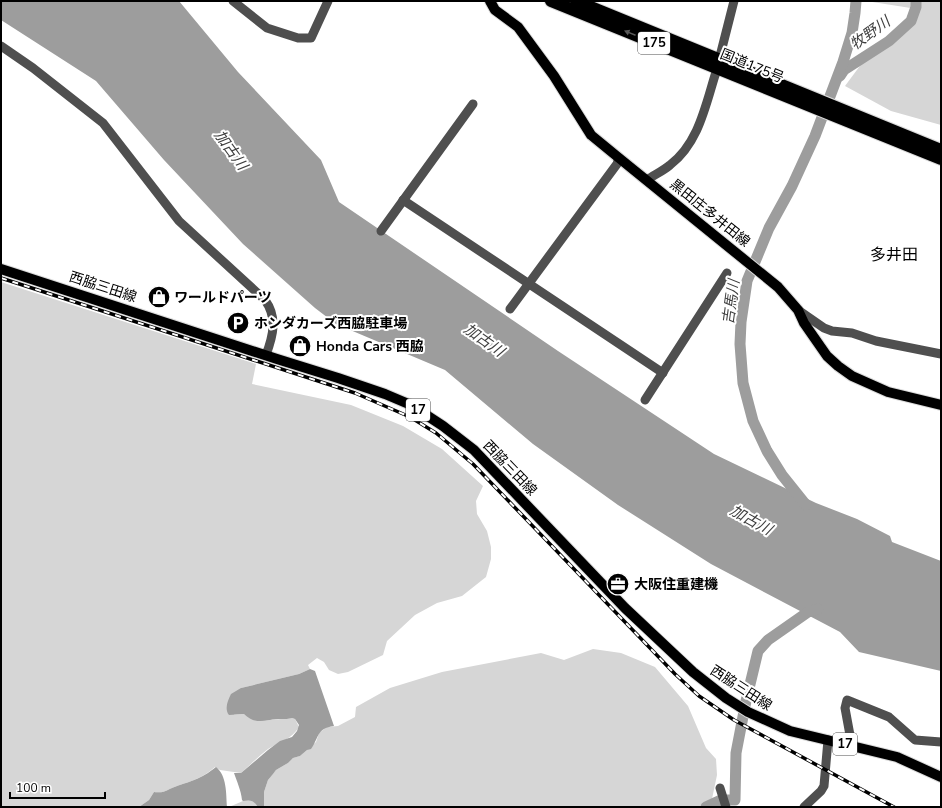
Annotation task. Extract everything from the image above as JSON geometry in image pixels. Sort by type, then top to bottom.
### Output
[{"type":"highway","name":"国道175号","points":[[551,1],[718,64]]},
{"type":"highway","name":"国道175号","points":[[576,1],[718,64],[865,124],[941,159]]},
{"type":"highway","name":"国道175号","points":[[865,124],[941,150]]},
{"type":"main road","name":"黒田庄多井田線","points":[[480,1],[490,1],[495,10],[518,27],[523,33],[554,76],[591,135],[778,287],[798,310],[804,323],[827,356],[838,366],[852,376],[888,392],[941,405]]},
{"type":"main road","name":"西脇三田線","points":[[1,269],[338,378],[385,394],[411,405],[443,426],[474,450],[635,619],[716,691],[745,710],[790,731],[897,757],[940,776]]},
{"type":"street","points":[[233,1],[267,28],[298,38],[311,38],[328,1]]},
{"type":"street","points":[[647,180],[671,165],[685,151],[698,128],[718,64],[734,1]]},
{"type":"street","points":[[1,46],[33,68],[103,123],[179,221],[265,300],[270,307],[274,322],[271,343],[266,355]]},
{"type":"street","points":[[381,231],[473,104]]},
{"type":"street","points":[[510,309],[617,164],[619,158]]},
{"type":"street","points":[[403,200],[663,372]]},
{"type":"street","points":[[645,400],[727,273]]},
{"type":"street","points":[[798,310],[824,328],[832,331],[852,333],[876,341],[941,354]]},
{"type":"street","points":[[852,746],[845,708],[847,700],[889,717],[915,740],[941,742]]},
{"type":"street","points":[[804,807],[824,786],[828,740]]},
{"type":"street","points":[[720,788],[726,807]]},
{"type":"shaded area","points":[[866,1],[941,1],[941,125],[891,111],[845,86],[871,51],[899,32],[917,9]]},
{"type":"shaded area","points":[[1,282],[256,364],[252,384],[351,405],[403,426],[442,449],[483,486],[476,501],[477,514],[487,531],[491,547],[491,559],[486,577],[462,596],[437,603],[415,615],[387,641],[383,655],[348,672],[338,674],[329,670],[324,662],[317,658],[308,665],[310,669],[299,674],[241,688],[234,715],[244,714],[265,721],[292,718],[295,719],[299,727],[293,735],[268,749],[241,773],[220,770],[215,767],[195,780],[163,792],[154,792],[149,800],[139,807],[1,807]]},
{"type":"shaded area","points":[[593,649],[621,653],[655,667],[688,706],[706,748],[716,759],[717,775],[712,799],[698,807],[264,807],[264,792],[268,780],[276,770],[288,763],[293,758],[300,756],[316,742],[319,733],[327,727],[338,726],[355,717],[356,707],[390,688],[442,672],[541,653],[564,660]]},
{"type":"shaded area","points":[[252,800],[258,807],[229,807],[243,801]]},
{"type":"water","name":"加古川","points":[[1,1],[179,1],[238,72],[321,160],[339,202],[558,351],[714,454],[816,503],[857,519],[890,536],[892,542],[941,561],[941,671],[859,652],[840,632],[711,564],[618,505],[533,444],[445,370],[336,324],[315,308],[243,244],[164,160],[96,81],[1,20]]},
{"type":"water","points":[[310,669],[315,671],[334,726],[328,727],[321,731],[311,749],[307,750],[300,756],[293,758],[288,763],[276,770],[268,780],[264,792],[264,807],[258,807],[252,801],[243,801],[234,773],[241,773],[280,741],[292,737],[297,731],[299,725],[295,719],[292,718],[259,721],[250,719],[244,714],[229,715],[227,707],[231,694],[241,688],[299,674]]},
{"type":"water","points":[[216,767],[220,771],[224,780],[227,807],[139,807],[149,800],[154,792],[163,792],[195,780]]},
{"type":"waterway","name":"吉馬川","points":[[806,505],[782,475],[767,451],[753,421],[743,383],[740,344],[741,322],[747,281],[769,228],[792,186],[815,136],[843,62],[852,33],[856,1]]},
{"type":"waterway","name":"牧野川","points":[[840,76],[844,70],[889,41],[911,21],[916,7],[916,1]]},
{"type":"waterway","points":[[725,800],[735,800],[736,753],[758,651],[768,640],[808,612],[818,609]]},
{"type":"waterway","points":[[706,807],[721,800]]},
{"type":"railway","points":[[1,278],[355,393],[410,417],[436,433],[473,464],[675,674],[699,696],[734,720],[894,807]]},
{"type":"place","name":"ワールドパーツ","points":[[159,297]]},
{"type":"place","name":"ホンダカーズ西脇駐車場","points":[[238,323]]},
{"type":"place","name":"Honda Cars 西脇","points":[[300,346]]},
{"type":"place","name":"大阪住重建機","points":[[618,584]]},
{"type":"district","name":"多井田","points":[[894,255]]}]
